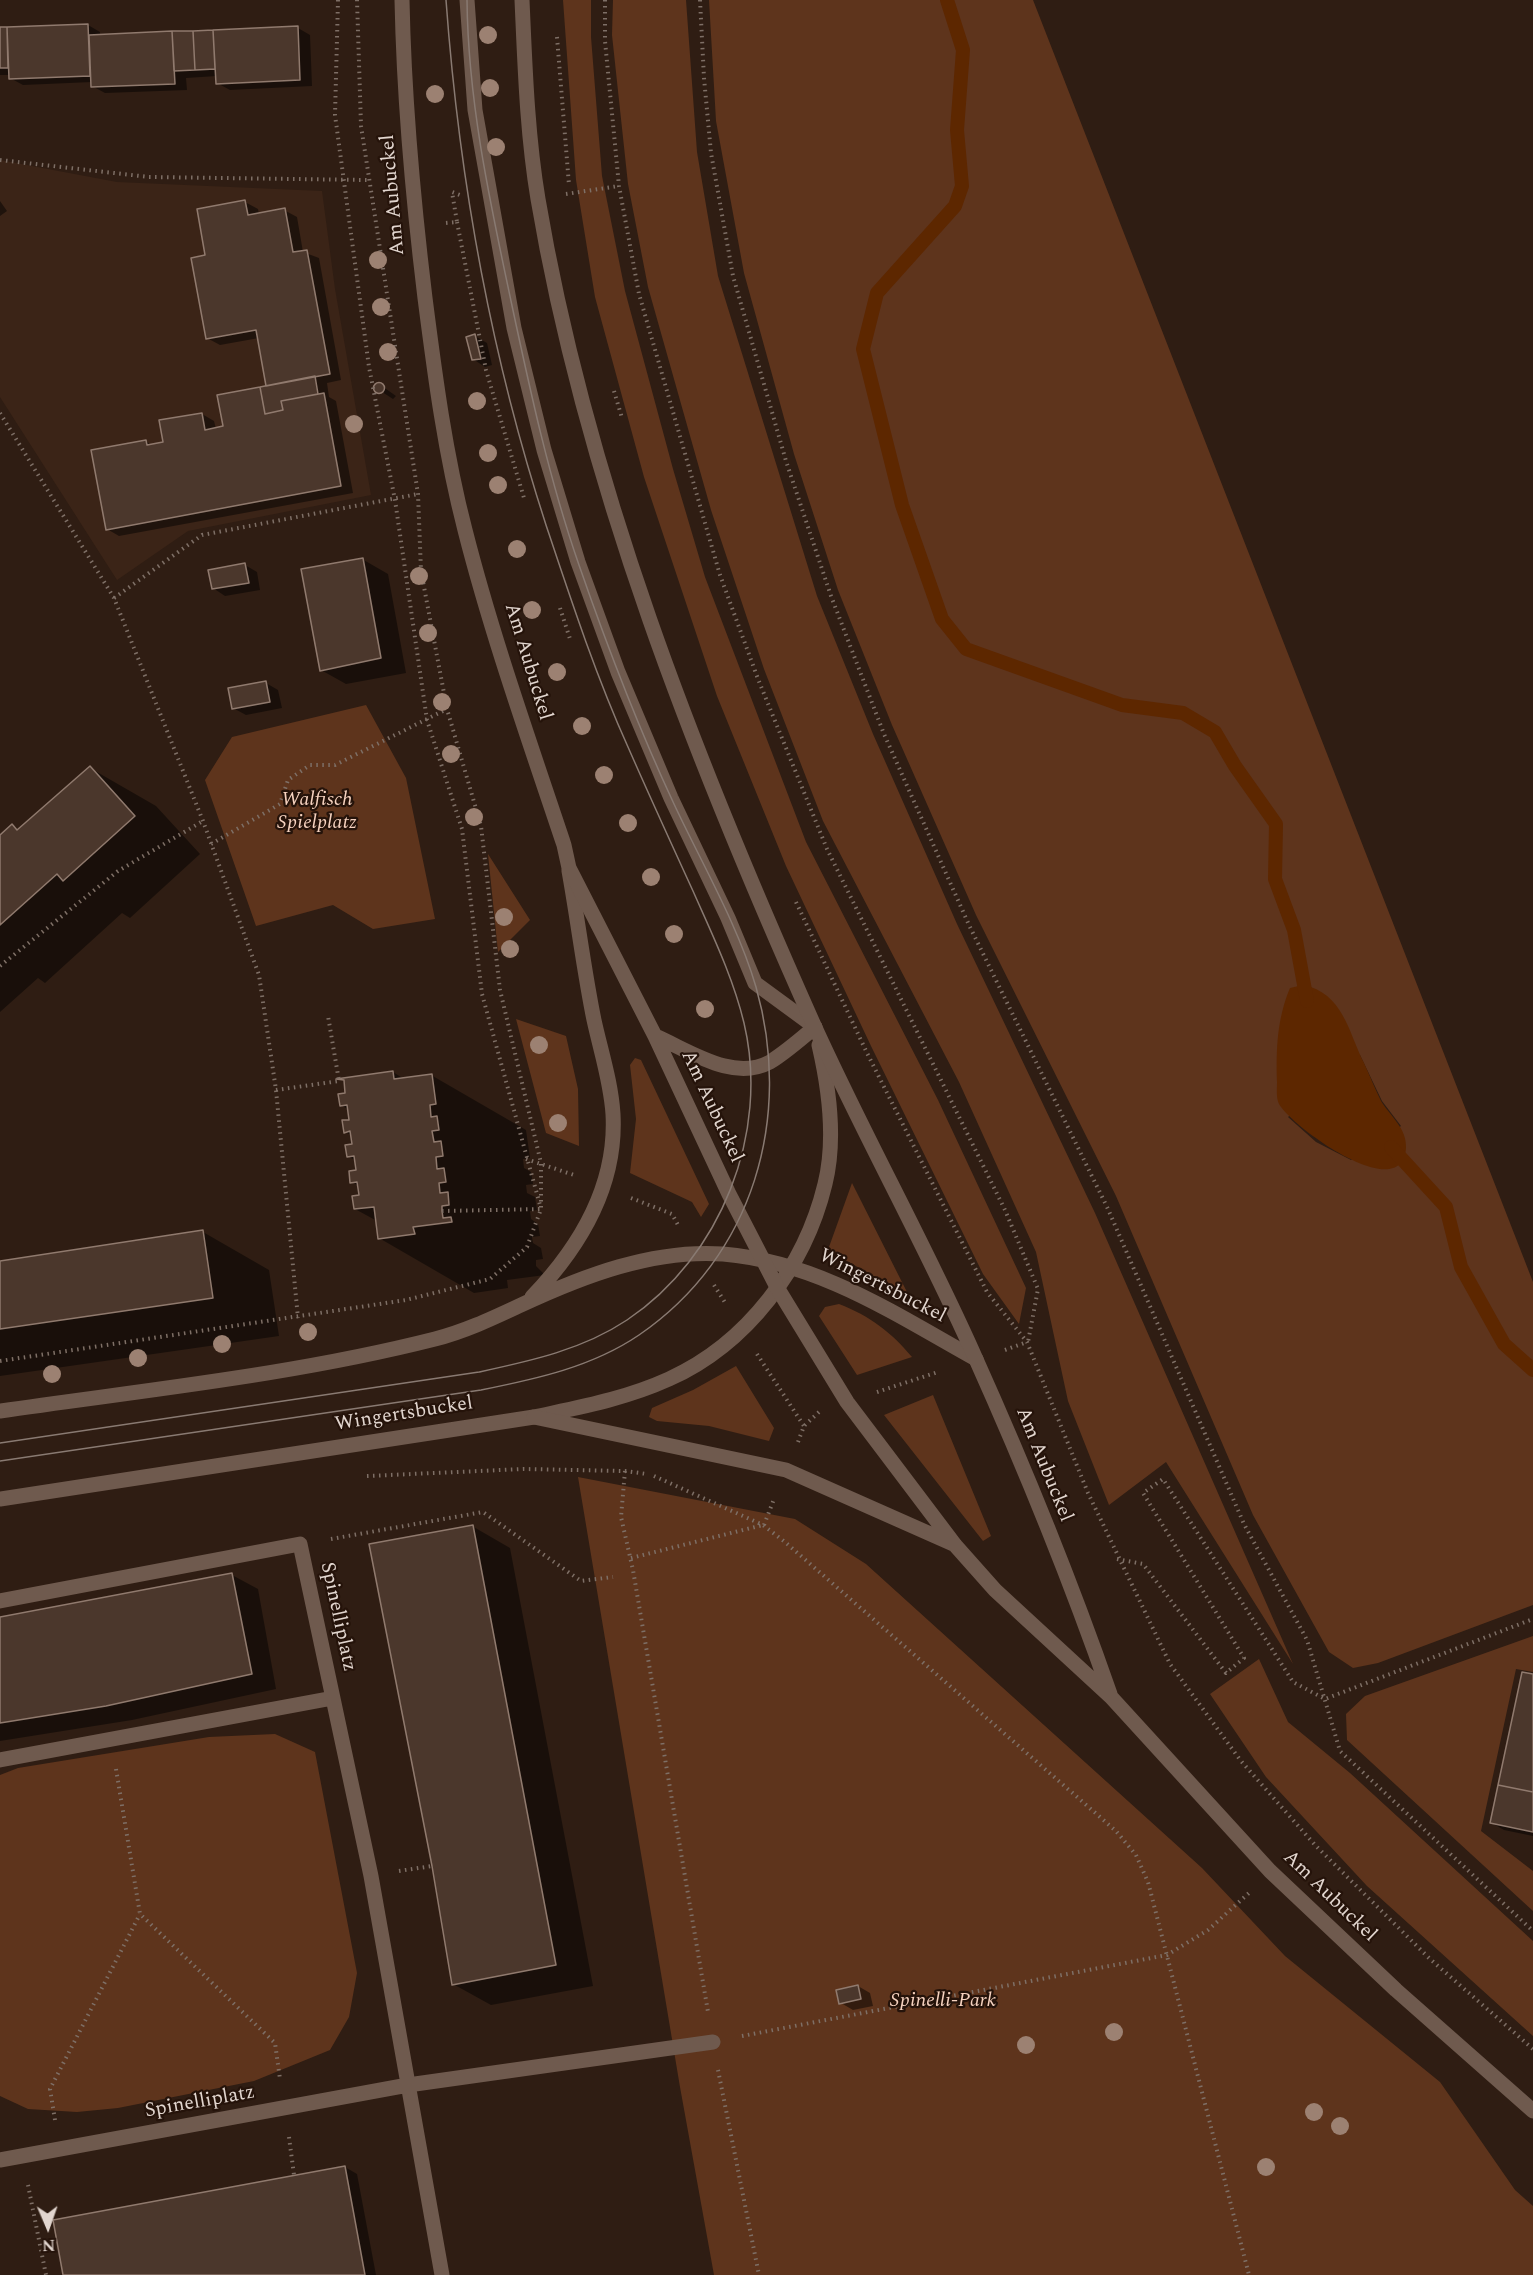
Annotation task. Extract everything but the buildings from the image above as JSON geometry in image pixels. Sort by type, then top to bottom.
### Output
[{"type":"main road","name":"Am Aubuckel","points":[[402,0],[404,77],[417,226],[439,411],[464,529],[506,670],[564,845],[569,868],[655,1036],[704,1144],[778,1289],[847,1402],[955,1545],[995,1590],[1110,1697],[1270,1871],[1396,1990],[1533,2111]]},
{"type":"main road","points":[[467,0],[475,110],[514,328],[544,450],[578,562],[618,672],[667,788],[728,918],[755,983],[815,1027],[769,1062],[750,1069],[729,1068],[655,1036]]},
{"type":"main road","name":"Am Aubuckel","points":[[522,0],[526,93],[538,198],[575,375],[609,490],[682,714],[815,1027],[976,1359],[1068,1583],[1110,1697]]},
{"type":"main road","name":"Wingertsbuckel","points":[[523,1304],[564,1262],[585,1228],[604,1186],[613,1128],[609,1086],[594,1020],[569,868]]},
{"type":"main road","name":"Am Aubuckel","points":[[778,1289],[793,1266],[813,1224],[825,1183],[830,1144],[827,1079],[815,1027]]},
{"type":"main road","name":"Wingertsbuckel","points":[[0,1411],[322,1362],[435,1339],[484,1323],[523,1304],[626,1263],[696,1255],[762,1258],[793,1266],[866,1297],[976,1359]]},
{"type":"main road","name":"Wingertsbuckel","points":[[0,1499],[534,1417],[612,1401],[670,1378],[716,1353],[778,1289]]},
{"type":"main road","points":[[534,1417],[786,1470],[955,1545]]},
{"type":"main road","points":[[0,1601],[300,1544]]},
{"type":"main road","name":"Spinelliplatz","points":[[300,1544],[371,1876],[408,2085]]},
{"type":"main road","name":"Spinelliplatz","points":[[0,1760],[333,1698]]},
{"type":"main road","name":"Spinelliplatz","points":[[0,2160],[408,2085],[713,2042]]},
{"type":"main road","points":[[408,2085],[442,2275]]},
{"type":"path","points":[[338,0],[335,115],[369,368],[395,500],[427,720],[462,829],[483,994],[541,1209]]},
{"type":"path","points":[[0,1361],[406,1300],[490,1279],[527,1247],[541,1209],[542,1163],[500,990],[481,826],[447,709],[421,571],[418,494],[368,180],[362,126],[357,0]]},
{"type":"path","points":[[605,0],[605,41],[618,186],[639,294],[720,575],[758,679],[827,849],[1005,1210],[1038,1289],[1027,1342]]},
{"type":"path","points":[[700,0],[711,153],[733,276],[786,461],[831,596],[884,734],[969,925],[1108,1209],[1244,1524],[1307,1640],[1340,1751],[1533,1930]]},
{"type":"path","points":[[556,31],[572,205]]},
{"type":"path","points":[[0,160],[149,177],[368,180]]},
{"type":"path","points":[[570,194],[618,186]]},
{"type":"path","points":[[612,383],[624,428]]},
{"type":"path","points":[[0,413],[114,598],[203,821],[259,975],[276,1090],[298,1318]]},
{"type":"path","points":[[114,598],[202,535],[418,494]]},
{"type":"path","points":[[211,844],[279,804],[288,780],[310,765],[335,765],[447,709]]},
{"type":"path","points":[[0,966],[118,871],[203,821]]},
{"type":"path","points":[[792,894],[867,1053],[987,1292],[1027,1342],[1052,1407],[1117,1558],[1170,1664],[1241,1761],[1316,1846],[1430,1959],[1533,2049]]},
{"type":"path","points":[[276,1090],[339,1081],[328,1016]]},
{"type":"path","points":[[442,1211],[541,1209]]},
{"type":"path","points":[[804,1426],[822,1410],[1027,1342]]},
{"type":"path","points":[[356,1477],[524,1468],[625,1471],[656,1476],[764,1525],[1116,1832],[1136,1855],[1148,1882],[1249,2275]]},
{"type":"path","points":[[625,1471],[621,1516],[631,1558],[713,2042],[759,2275]]},
{"type":"path","points":[[1117,1558],[1143,1564],[1226,1673],[1244,1658],[1143,1493],[1163,1479],[1293,1682],[1325,1699],[1533,1619]]},
{"type":"path","points":[[300,1544],[483,1512],[581,1581],[613,1577]]},
{"type":"path","points":[[631,1558],[764,1525]]},
{"type":"path","points":[[60,2150],[50,2089],[140,1914],[112,1739]]},
{"type":"path","points":[[713,2042],[1167,1955],[1208,1930],[1270,1871]]},
{"type":"path","points":[[140,1914],[275,2043],[294,2175]]},
{"type":"path","points":[[22,2156],[46,2275]]},
{"type":"shaded area","points":[[0,160],[117,182],[322,191],[335,289],[371,495],[188,531],[117,580],[0,397]]},
{"type":"shaded area","points":[[1303,985],[1327,996],[1336,1005],[1348,1026],[1381,1101],[1404,1134],[1406,1148],[1400,1164],[1386,1169],[1367,1166],[1346,1157],[1304,1129],[1279,1104],[1277,1058],[1280,1023],[1290,988]]},
{"type":"green space","points":[[563,0],[591,0],[591,37],[602,176],[625,291],[705,577],[806,842],[938,1100],[1026,1288],[1019,1324],[983,1274],[871,1046],[786,866],[717,696],[644,477],[595,297],[576,180]]},
{"type":"green space","points":[[613,0],[686,0],[697,152],[718,276],[817,596],[873,734],[957,924],[1095,1213],[1293,1664],[1166,1462],[1109,1505],[1068,1401],[1036,1252],[959,1082],[823,821],[764,669],[711,510],[648,287],[628,184],[612,35]]},
{"type":"green space","points":[[709,0],[1033,0],[1533,1282],[1533,1605],[1378,1663],[1353,1668],[1329,1652],[1253,1515],[1116,1196],[976,915],[892,725],[838,590],[794,454],[744,273],[716,121]],"holes":[[[1360,1055],[1382,1101],[1401,1126],[1351,1160],[1316,1142],[1288,1117]]]},
{"type":"green space","name":"Walfisch Spielplatz","points":[[366,705],[406,778],[435,919],[373,929],[333,905],[256,926],[205,780],[232,737]]},
{"type":"green space","points":[[488,854],[530,920],[498,952]]},
{"type":"green space","points":[[516,1019],[566,1036],[578,1089],[579,1146],[546,1133]]},
{"type":"green space","points":[[635,1058],[641,1060],[709,1204],[701,1217],[692,1202],[630,1173],[636,1119],[630,1065]]},
{"type":"green space","points":[[852,1183],[909,1296],[831,1252],[829,1247]]},
{"type":"green space","points":[[839,1304],[861,1314],[879,1326],[912,1357],[857,1375],[819,1316],[825,1307]]},
{"type":"green space","points":[[736,1366],[774,1428],[769,1441],[709,1426],[657,1421],[649,1417],[652,1408],[693,1390]]},
{"type":"green space","points":[[933,1395],[991,1536],[983,1541],[884,1415]]},
{"type":"green space","name":"Spinelli-Park","points":[[578,1477],[795,1519],[866,1564],[1202,1868],[1285,1956],[1440,2082],[1515,2190],[1533,2206],[1533,2275],[714,2275],[680,2087]]},
{"type":"green space","points":[[1533,1636],[1533,1672],[1516,1669],[1481,1831],[1533,1871],[1533,1911],[1347,1740],[1346,1714],[1365,1696]]},
{"type":"green space","points":[[1259,1659],[1288,1722],[1350,1773],[1533,1941],[1533,2036],[1367,1886],[1266,1777],[1210,1694]]},
{"type":"green space","points":[[275,1734],[315,1752],[357,1973],[349,2017],[330,2050],[254,2081],[118,2108],[77,2112],[28,2109],[0,2096],[0,1775],[18,1768],[209,1737]]},
{"type":"waterway","points":[[947,0],[963,50],[957,130],[962,186],[955,206],[877,293],[863,349],[902,505],[942,619],[966,649],[1122,705],[1183,713],[1215,732],[1235,766],[1276,824],[1275,879],[1294,930],[1307,1001]]},
{"type":"waterway","points":[[1391,1147],[1446,1207],[1461,1267],[1504,1344],[1533,1370]]},
{"type":"tram line","points":[[0,1443],[479,1372],[536,1359],[574,1347],[627,1320],[660,1294],[689,1262],[712,1227],[730,1189],[743,1149],[750,1107],[750,1065],[739,1006],[715,940],[616,720],[595,665],[546,525],[509,397],[480,266],[469,200],[459,133],[446,0]]},
{"type":"tram line","points":[[0,1461],[481,1390],[583,1364],[639,1335],[679,1303],[711,1266],[736,1224],[754,1180],[766,1133],[770,1085],[766,1036],[756,987],[729,917],[674,804],[636,716],[612,656],[558,500],[525,368],[488,189],[471,76],[467,0]]}]
